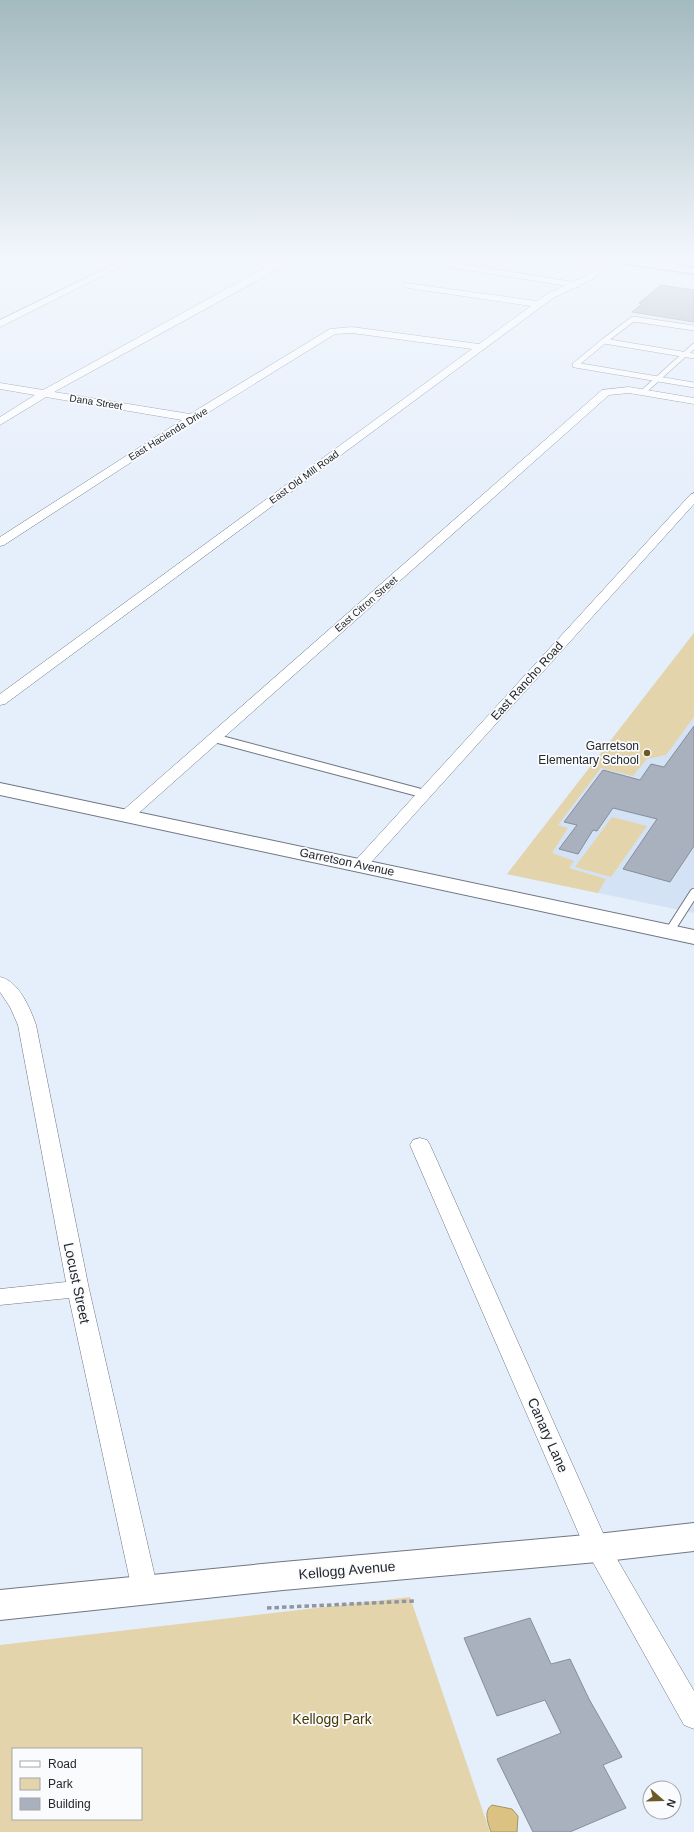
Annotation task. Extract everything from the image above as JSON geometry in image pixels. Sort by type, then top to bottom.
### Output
[{"type":"street","points":[[0,422],[45,394],[132,345]]},
{"type":"street","name":"East Hacienda Drive","points":[[0,542],[192,418],[313,345]]},
{"type":"street","name":"East Hacienda Drive","points":[[470,345],[480,347]]},
{"type":"street","name":"East Old Mill Road","points":[[0,701],[480,347]]},
{"type":"street","name":"Dana Street","points":[[0,386],[192,418]]},
{"type":"street","name":"East Citron Street","points":[[126,816],[606,392],[629,390],[644,392]]},
{"type":"street","points":[[644,392],[694,401]]},
{"type":"street","name":"East Rancho Road","points":[[360,865],[694,497]]},
{"type":"street","name":"Garretson Avenue","points":[[0,789],[694,937]]},
{"type":"street","name":"Locust Street","points":[[0,982],[12,994],[21,1008],[27,1025],[78,1289],[145,1590]]},
{"type":"street","name":"Canary Lane","points":[[420,1145],[597,1548],[694,1716]]},
{"type":"street","points":[[0,1297],[78,1289]]},
{"type":"street","name":"Kellogg Avenue","points":[[0,1605],[597,1548],[694,1537]]},
{"type":"lane","points":[[599,345],[575,365],[694,385]]},
{"type":"lane","points":[[632,345],[694,356]]},
{"type":"lane","points":[[644,392],[694,346]]},
{"type":"lane","points":[[214,738],[425,794]]},
{"type":"lane","points":[[669,932],[694,893]]},
{"type":"path","points":[[267,1608],[414,1601]]},
{"type":"shaded area","name":"Garretson Elementary School","points":[[694,633],[694,913],[507,874]]},
{"type":"shaded area","points":[[492,1805],[512,1809],[518,1816],[517,1832],[491,1832],[487,1814]]},
{"type":"green space","points":[[694,633],[694,717],[666,755],[647,759],[633,776],[601,768],[558,825],[568,828],[552,853],[574,861],[569,868],[606,879],[598,893],[507,874]]},
{"type":"green space","points":[[612,817],[647,826],[611,877],[575,867]]},
{"type":"green space","name":"Kellogg Park","points":[[410,1597],[490,1832],[0,1832],[0,1645]]},
{"type":"building","points":[[694,726],[694,846],[670,882],[623,869],[657,819],[613,808],[597,831],[593,830],[578,854],[559,849],[577,825],[564,822],[603,770],[640,780],[651,764],[664,767]]},
{"type":"building","points":[[530,1618],[551,1664],[570,1659],[589,1699],[622,1757],[603,1765],[626,1808],[570,1832],[533,1832],[497,1759],[561,1733],[545,1700],[497,1716],[464,1638]]},
{"type":"place","name":"Garretson Elementary School","points":[[647,753]]}]
